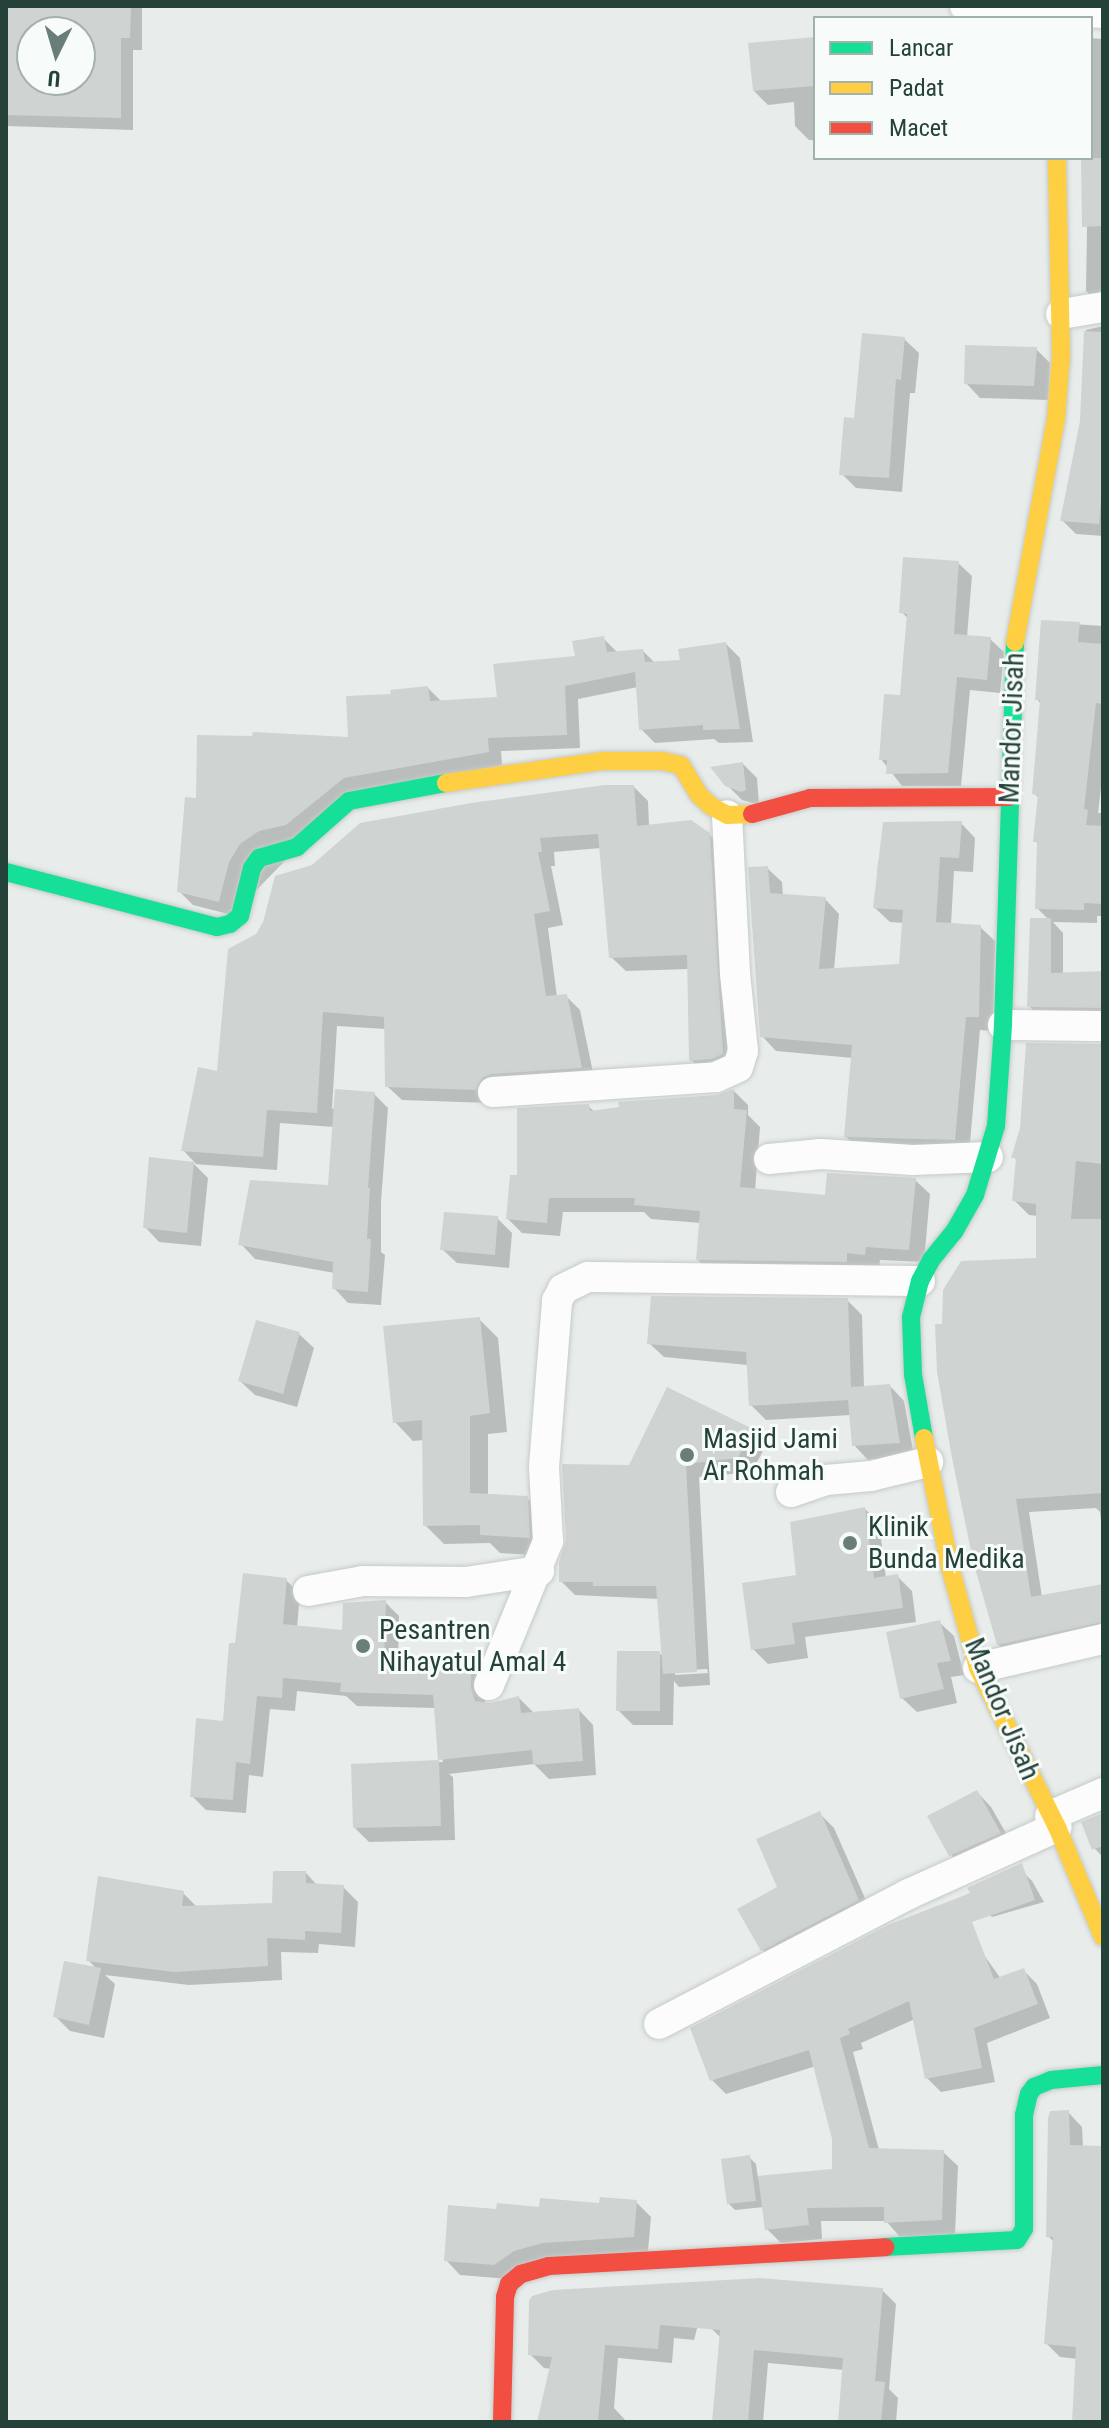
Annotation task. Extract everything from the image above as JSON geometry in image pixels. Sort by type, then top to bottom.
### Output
[{"type":"street","points":[[965,6],[1103,13]]},
{"type":"street","name":"Mandor Jisah","points":[[1057,160],[1061,314],[1056,419],[1017,616],[1011,680],[1003,1025],[996,1126],[975,1195],[920,1281],[911,1317],[913,1374],[928,1462],[950,1567],[978,1668],[1054,1821],[1103,1937]]},
{"type":"street","points":[[1061,314],[1103,307]]},
{"type":"street","points":[[6,872],[217,927],[230,924],[240,916],[252,868],[259,858],[270,852],[297,847],[349,801],[467,779],[635,759],[681,765],[699,795],[727,815],[761,814],[810,798],[1009,797]]},
{"type":"street","points":[[493,1092],[716,1077],[738,1067],[743,1051],[735,973],[727,815]]},
{"type":"street","points":[[1003,1025],[1103,1026]]},
{"type":"street","points":[[769,1159],[821,1154],[913,1160],[988,1157]]},
{"type":"street","points":[[489,1685],[539,1571],[548,1541],[544,1467],[557,1301],[563,1289],[588,1277],[920,1281]]},
{"type":"street","points":[[791,1492],[826,1480],[871,1476],[928,1462]]},
{"type":"street","points":[[308,1591],[363,1581],[466,1582],[539,1571]]},
{"type":"street","points":[[978,1668],[1103,1639]]},
{"type":"street","points":[[659,2024],[1103,1793]]},
{"type":"street","points":[[502,2422],[505,2297],[509,2284],[521,2274],[549,2266],[1017,2240],[1024,2229],[1024,2115],[1029,2094],[1034,2087],[1051,2080],[1103,2075]]},
{"type":"building","points":[[131,6],[130,38],[121,38],[121,118],[6,115],[6,8]]},
{"type":"building","points":[[813,37],[813,86],[753,91],[748,43]]},
{"type":"building","points":[[1103,158],[1103,226],[1082,227],[1081,160]]},
{"type":"building","points":[[1084,331],[1103,332],[1103,476],[1099,524],[1060,521],[1080,421]]},
{"type":"building","points":[[862,333],[905,337],[901,380],[896,379],[889,478],[839,475],[844,417],[854,418]]},
{"type":"building","points":[[965,345],[1037,347],[1034,386],[964,384]]},
{"type":"building","points":[[903,557],[959,561],[954,634],[991,637],[987,680],[957,677],[948,773],[886,774],[887,760],[879,760],[884,694],[900,695],[907,614],[899,613]]},
{"type":"building","points":[[1041,620],[1080,622],[1078,642],[1103,644],[1103,704],[1096,703],[1084,809],[1088,810],[1086,825],[1103,826],[1103,904],[1084,903],[1084,910],[1035,909],[1037,842],[1033,842],[1038,795],[1032,794],[1040,700],[1035,700]]},
{"type":"building","points":[[604,636],[607,652],[643,649],[645,662],[680,660],[678,649],[726,642],[740,729],[703,730],[703,725],[639,730],[635,672],[565,686],[567,735],[488,738],[489,752],[344,778],[286,825],[259,831],[240,844],[229,862],[219,902],[177,892],[185,797],[196,798],[197,735],[252,736],[253,732],[348,737],[346,696],[391,694],[390,690],[428,686],[430,701],[497,697],[493,664],[575,656],[572,641]]},
{"type":"building","points":[[743,762],[746,790],[741,792],[725,786],[710,767]]},
{"type":"building","points":[[605,785],[634,785],[637,826],[691,820],[710,833],[723,1054],[712,1059],[689,1061],[687,955],[609,958],[598,834],[540,838],[542,852],[538,852],[550,911],[534,914],[546,996],[567,994],[582,1068],[492,1074],[482,1078],[476,1090],[385,1087],[384,1017],[323,1012],[317,1113],[267,1110],[263,1157],[181,1151],[198,1067],[217,1071],[228,949],[256,934],[263,922],[275,876],[312,865],[360,823],[471,803]]},
{"type":"building","points":[[962,821],[959,858],[940,857],[936,922],[981,925],[979,1017],[966,1017],[955,1140],[844,1137],[852,1045],[760,1037],[748,867],[768,866],[770,893],[826,897],[819,969],[899,964],[903,910],[873,908],[883,822]]},
{"type":"building","points":[[1030,918],[1051,918],[1051,973],[1103,971],[1103,1008],[1027,1007]]},
{"type":"building","points":[[1026,1043],[1103,1044],[1103,1164],[1076,1161],[1071,1219],[1103,1219],[1103,1493],[1016,1499],[1031,1597],[1103,1584],[1103,1622],[997,1645],[973,1561],[952,1458],[937,1372],[935,1324],[942,1324],[943,1290],[961,1261],[1036,1258],[1036,1204],[1012,1201],[1016,1158],[1011,1158],[1020,1128]]},
{"type":"building","points":[[335,1089],[375,1092],[368,1188],[367,1239],[371,1239],[368,1292],[332,1289],[333,1262],[238,1245],[250,1180],[328,1185]]},
{"type":"building","points":[[734,1089],[734,1109],[747,1110],[740,1187],[825,1195],[827,1173],[916,1178],[909,1250],[866,1247],[865,1255],[847,1253],[847,1262],[696,1260],[700,1211],[634,1205],[635,1198],[549,1198],[547,1223],[506,1219],[510,1175],[517,1175],[517,1108],[589,1104],[590,1111],[619,1107],[618,1102],[717,1095]]},
{"type":"building","points":[[149,1157],[194,1162],[187,1233],[143,1228]]},
{"type":"building","points":[[444,1212],[498,1216],[495,1255],[440,1250]]},
{"type":"building","points":[[651,1296],[848,1298],[851,1387],[890,1384],[900,1443],[852,1446],[848,1400],[749,1406],[746,1352],[647,1344]]},
{"type":"building","points":[[480,1317],[490,1413],[470,1416],[470,1493],[528,1496],[530,1538],[480,1535],[480,1525],[423,1526],[422,1420],[393,1423],[383,1326]]},
{"type":"building","points":[[256,1320],[300,1332],[283,1394],[238,1381]]},
{"type":"building","points":[[667,1387],[753,1429],[738,1458],[686,1464],[697,1672],[663,1674],[656,1586],[593,1586],[593,1582],[559,1582],[559,1562],[566,1540],[562,1464],[629,1465]]},
{"type":"building","points":[[865,1507],[874,1578],[898,1574],[903,1608],[792,1623],[795,1644],[751,1650],[742,1583],[796,1575],[790,1522]]},
{"type":"building","points":[[243,1573],[287,1578],[283,1624],[342,1630],[343,1603],[386,1600],[384,1663],[472,1656],[471,1687],[475,1701],[491,1703],[519,1696],[521,1713],[579,1708],[583,1761],[533,1765],[532,1750],[438,1760],[433,1695],[340,1692],[341,1683],[283,1678],[282,1698],[257,1696],[250,1764],[236,1762],[233,1800],[190,1797],[196,1718],[223,1721],[229,1643],[235,1643]]},
{"type":"building","points":[[940,1620],[951,1661],[937,1663],[944,1689],[900,1699],[886,1632]]},
{"type":"building","points":[[617,1651],[660,1651],[660,1711],[616,1711]]},
{"type":"building","points":[[439,1760],[441,1826],[353,1828],[351,1764]]},
{"type":"building","points":[[977,1790],[1001,1833],[949,1856],[927,1816]]},
{"type":"building","points":[[820,1811],[859,1900],[761,1951],[737,1909],[777,1887],[756,1839]]},
{"type":"building","points":[[1103,1813],[1103,1846],[1092,1850],[1081,1822]]},
{"type":"building","points":[[1022,1863],[1035,1900],[972,1922],[994,1979],[1024,1968],[1038,2004],[974,2028],[982,2068],[925,2079],[909,2001],[848,2029],[850,2034],[840,2038],[869,2148],[944,2150],[942,2220],[884,2223],[884,2207],[807,2208],[809,2225],[765,2230],[758,2176],[832,2169],[832,2139],[809,2050],[710,2081],[690,2028],[888,1925],[970,1893],[967,1888]]},
{"type":"building","points":[[273,1871],[306,1871],[306,1883],[344,1885],[341,1933],[305,1931],[305,1940],[267,1938],[268,1966],[174,1972],[86,1961],[98,1876],[184,1891],[182,1906],[272,1903]]},
{"type":"building","points":[[64,1961],[101,1968],[89,2025],[53,2017]]},
{"type":"building","points":[[1069,2110],[1070,2145],[1103,2146],[1102,2422],[1072,2422],[1076,2347],[1044,2344],[1053,2237],[1046,2237],[1048,2118],[1050,2111]]},
{"type":"building","points":[[750,2155],[756,2201],[727,2204],[721,2159]]},
{"type":"building","points":[[600,2197],[637,2200],[634,2237],[543,2243],[514,2251],[494,2265],[444,2261],[448,2205],[496,2209],[497,2203],[539,2207],[540,2198],[599,2203]]},
{"type":"building","points":[[760,2278],[883,2288],[875,2381],[885,2382],[881,2422],[838,2422],[843,2358],[754,2350],[748,2422],[712,2422],[720,2330],[660,2325],[658,2349],[605,2345],[598,2422],[537,2422],[552,2357],[528,2355],[529,2301],[532,2296],[553,2290]]},
{"type":"traffic: fast","points":[[924,1438],[913,1374],[911,1317],[920,1281],[931,1260],[954,1232],[975,1195],[996,1126],[1003,1025],[1015,642]]},
{"type":"traffic: fast","points":[[6,872],[217,927],[230,924],[240,916],[252,868],[259,858],[297,847],[349,801],[446,783]]},
{"type":"traffic: fast","points":[[885,2247],[1017,2240],[1024,2229],[1024,2115],[1029,2094],[1034,2087],[1051,2080],[1103,2075]]},
{"type":"traffic: slow","points":[[1015,642],[1056,419],[1061,355],[1057,160]]},
{"type":"traffic: slow","points":[[446,783],[603,761],[662,761],[681,765],[699,795],[711,806],[727,815],[752,814]]},
{"type":"traffic: slow","points":[[924,1438],[950,1567],[978,1668],[1057,1827],[1103,1937]]},
{"type":"traffic: jam","points":[[752,814],[810,798],[1009,797]]},
{"type":"traffic: jam","points":[[502,2422],[505,2297],[509,2284],[521,2274],[549,2266],[885,2247]]},
{"type":"place","name":"Masjid Jami Ar Rohmah","points":[[687,1455]]},
{"type":"place","name":"Klinik Bunda Medika","points":[[850,1543]]},
{"type":"place","name":"Pesantren Nihayatul Amal 4","points":[[363,1646]]}]
